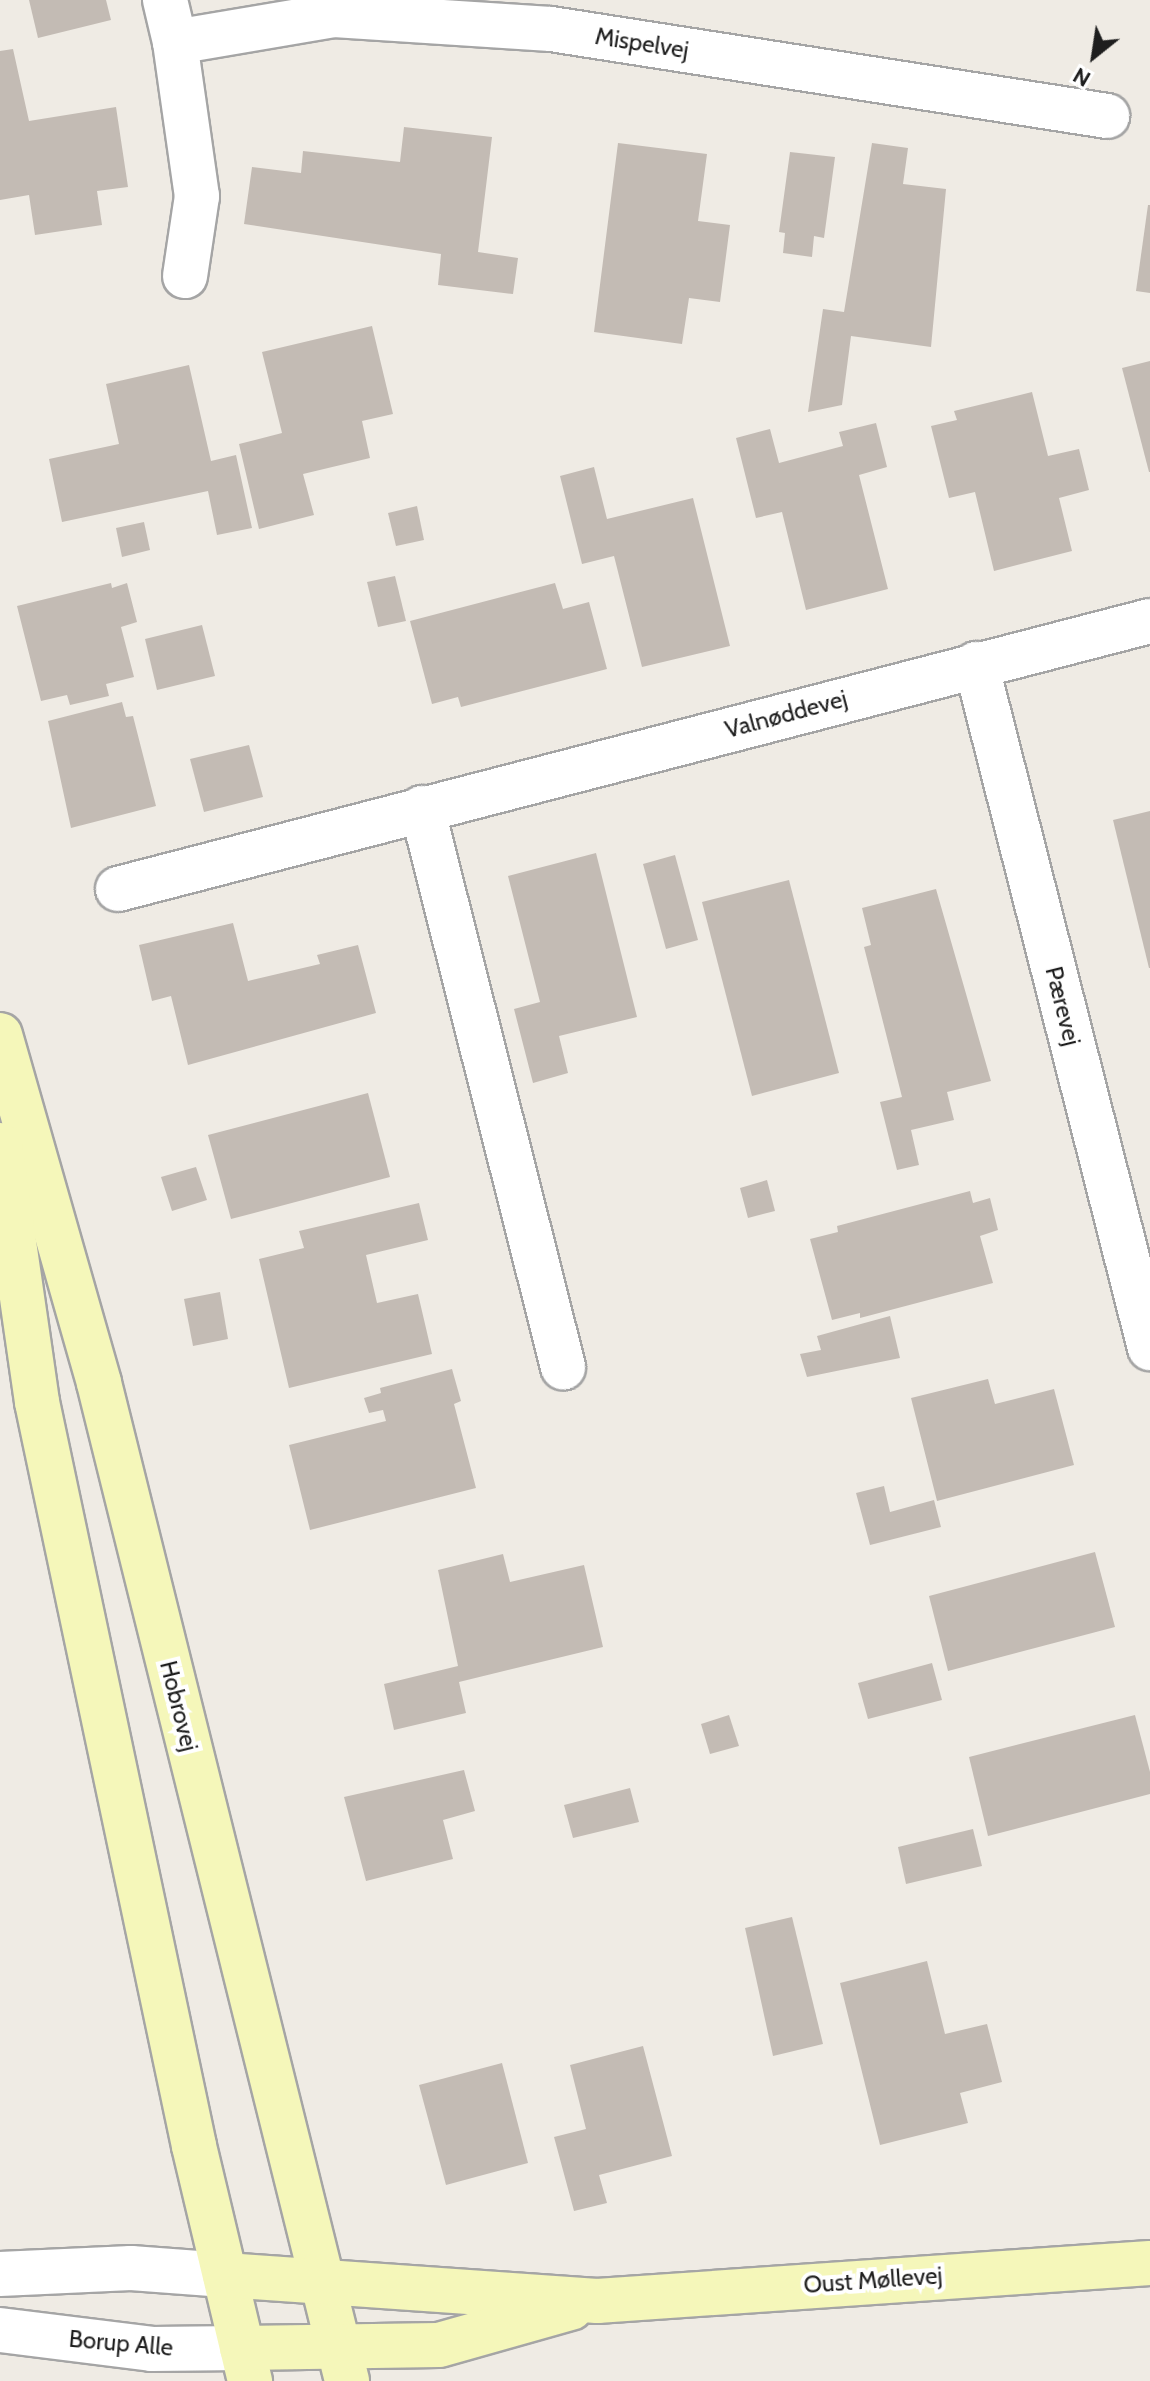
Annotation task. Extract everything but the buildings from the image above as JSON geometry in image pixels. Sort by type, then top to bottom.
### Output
[{"type":"main road","name":"Hobrovej","points":[[0,1035],[99,1383],[343,2364]]},
{"type":"main road","points":[[0,1145],[37,1402],[246,2364]]},
{"type":"main road","name":"Oust Møllevej","points":[[225,2275],[597,2301],[1150,2263]]},
{"type":"main road","name":"Oust Møllevej","points":[[246,2364],[343,2364],[439,2345],[597,2301]]},
{"type":"street","points":[[165,0],[175,42],[197,196],[185,276]]},
{"type":"street","name":"Mispelvej","points":[[175,42],[334,15],[551,29],[1107,116]]},
{"type":"street","name":"Valnøddevej","points":[[118,889],[1150,621]]},
{"type":"street","name":"Pærevej","points":[[976,664],[1150,1348]]},
{"type":"street","points":[[422,808],[563,1367]]},
{"type":"street","points":[[0,2274],[131,2268],[225,2275]]},
{"type":"street","name":"Borup Alle","points":[[0,2330],[246,2364]]}]
